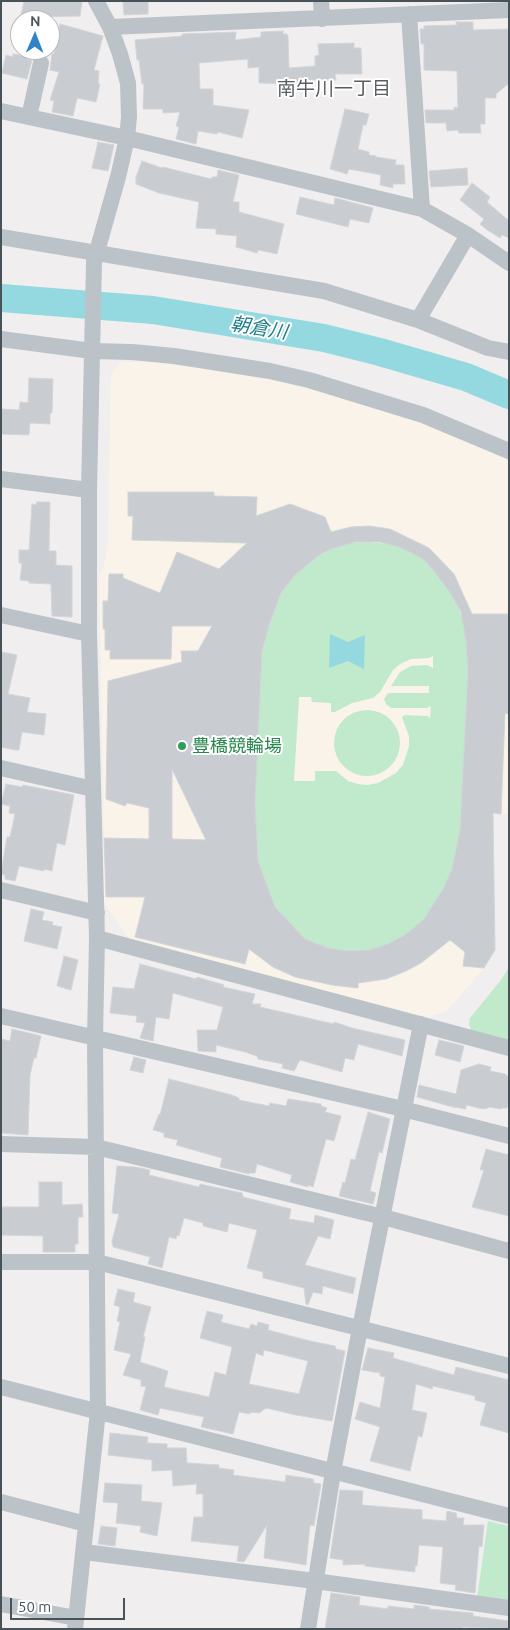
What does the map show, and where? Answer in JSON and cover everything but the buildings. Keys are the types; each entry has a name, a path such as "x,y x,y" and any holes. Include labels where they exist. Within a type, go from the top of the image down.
{"street":[{"path":"1,1604 76,1623 98,1411 95,1038 97,913 89,634 92,346 95,258 127,138 128,83 110,27 96,1"},
{"path":"320,1 322,18"},
{"path":"110,27 509,10"},
{"path":"409,14 422,209"},
{"path":"29,117 41,63"},
{"path":"1,111 127,138 422,209 468,235 509,263"},
{"path":"418,320 468,235"},
{"path":"1,237 95,258"},
{"path":"1,246 324,291 418,320 488,348 509,352"},
{"path":"1,338 174,356 270,371 308,380 423,415 509,451"},
{"path":"1,479 89,490"},
{"path":"1,615 89,634"},
{"path":"1,768 93,790"},
{"path":"1,890 97,913"},
{"path":"97,938 509,1048"},
{"path":"1,1016 403,1109 509,1136"},
{"path":"308,1629 333,1472 421,1024"},
{"path":"1,1144 96,1147 382,1217 509,1251"},
{"path":"1,1262 97,1262 509,1366"},
{"path":"1,1387 509,1516"},
{"path":"1,1502 86,1524"},
{"path":"84,1552 509,1608"}],"shaded area":[{"path":"121,362 158,362 210,369 323,392 404,416 468,441 509,461 509,814 493,814 495,950 484,968 447,1011 428,1017 132,942 102,901 104,838 99,576 103,569 108,543 111,374"}],"green space":[{"path":"348,543 390,544 424,560 449,591 458,607 463,620 468,671 460,830 452,869 443,889 424,919 405,935 370,950 349,951 328,948 305,939 275,907 258,861 255,802 262,651 270,622 281,593 295,575 319,555","holes":["433,656 433,668 427,665 411,666 400,672 391,686 429,686 429,693 388,693 384,699 391,708 427,708 431,706 430,718 427,716 405,715 402,717 409,736 409,746 403,765 396,773 378,783 368,785 348,781 336,771 315,771 315,781 294,781 299,697 311,697 312,702 331,703 331,712 335,712 352,703 373,698 380,692 393,670 411,659"]},
{"path":"360,710 374,710 386,715 395,724 400,736 398,756 391,767 374,776 360,776 348,771 339,762 334,750 334,736 339,724 348,715"},
{"path":"509,967 509,1040 472,1031 469,1025 470,1018 501,980"},
{"path":"488,1521 509,1526 509,1602 477,1598"}],"water":[{"path":"330,634 348,642 365,635 364,669 348,661 329,668"}],"waterway":[{"name":"朝倉川","path":"1,298 153,310 324,338 466,377 509,395"}],"place":[{"name":"豊橋競輪場","path":"182,746"}],"district":[{"name":"南牛川一丁目","path":"334,89"}]}
